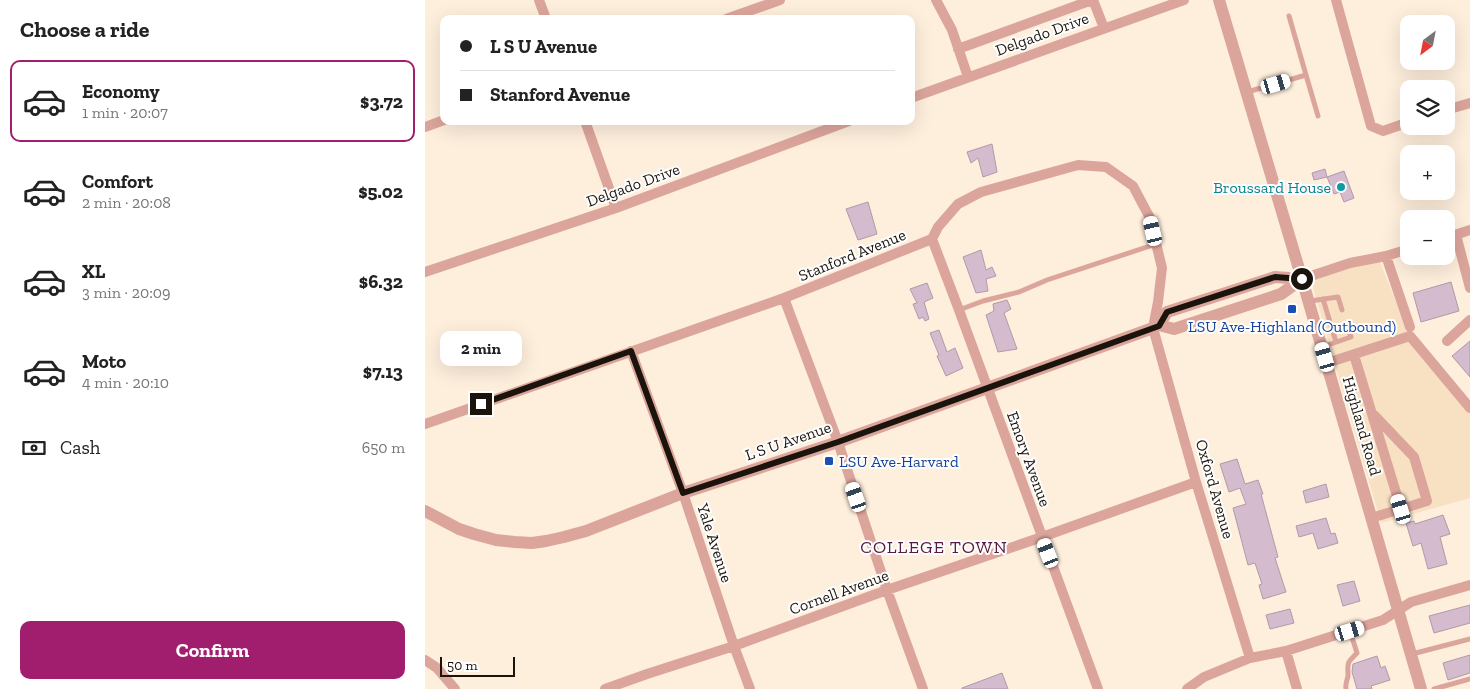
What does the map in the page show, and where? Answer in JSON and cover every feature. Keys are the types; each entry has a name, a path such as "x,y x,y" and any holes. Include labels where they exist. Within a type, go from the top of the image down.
{"street":[{"path":"539,0 545,15"},
{"path":"737,15 780,0"},
{"path":"936,0 952,30 968,77"},
{"path":"1092,0 1104,28"},
{"name":"Delgado Drive","path":"958,49 1092,0"},
{"name":"Delgado Drive","path":"915,97 1184,0"},
{"name":"Highland Road","path":"1219,0 1309,301 1421,689"},
{"path":"1336,0 1371,126 1383,131 1400,125"},
{"path":"1455,107 1470,103"},
{"path":"425,127 440,121"},
{"path":"586,125 616,208"},
{"name":"Delgado Drive","path":"425,272 616,208 838,125"},
{"name":"Stanford Avenue","path":"425,424 784,298 932,239 938,227 958,204 981,192 1078,165 1106,167 1133,186 1150,218 1162,268 1156,326"},
{"path":"1455,236 1470,230"},
{"name":"Emory Avenue","path":"932,239 1097,689"},
{"path":"1455,248 1470,288"},
{"path":"1302,279 1350,263 1400,252"},
{"path":"1386,256 1411,328"},
{"name":"L S U Avenue","path":"1156,326 1167,312 1275,277 1302,279"},
{"name":"L S U Avenue","path":"425,511 459,529 496,540 532,543 546,542 586,531 683,493 838,442 1156,326 1173,329 1281,294 1302,279"},
{"path":"784,298 838,442 887,590 923,689"},
{"path":"1447,341 1470,320"},
{"name":"Oxford Avenue","path":"1156,326 1196,482 1250,658"},
{"path":"1327,363 1410,336 1470,408"},
{"name":"Yale Avenue","path":"631,351 683,493 750,689"},
{"path":"1354,355 1401,509"},
{"path":"1371,412 1414,457 1427,501 1371,518"},
{"name":"Cornell Avenue","path":"605,689 734,646 887,590 1196,482"},
{"path":"1187,689 1204,677 1250,658 1287,651 1350,631 1383,620 1411,602 1470,585"},
{"path":"1287,651 1297,689"},
{"path":"425,660 437,668 455,689"}],"lane":[{"path":"1289,16 1318,116"},
{"path":"1246,92 1306,75"},
{"path":"959,310 1019,292 1047,280 1156,244"},
{"path":"1309,301 1338,297 1342,310"},
{"path":"1323,299 1336,342"},
{"path":"1322,347 1351,337 1348,329"},
{"path":"1346,689 1347,667 1349,661 1357,653 1350,631"},
{"path":"1411,655 1470,639"},
{"path":"1434,689 1470,679"}],"shaded area":[{"path":"1379,260 1410,336 1470,408 1470,498 1381,523 1310,277"}],"building":[{"path":"992,144 997,172 983,177 978,158 971,163 967,152"},
{"path":"1325,169 1327,177 1314,180 1312,173"},
{"name":"Broussard House","path":"1344,171 1354,198 1344,202 1340,192 1334,194 1327,177"},
{"path":"868,202 877,234 858,240 846,209"},
{"path":"981,250 986,270 992,267 996,276 986,279 988,291 976,293 963,257"},
{"path":"1451,282 1459,311 1421,322 1413,293"},
{"path":"927,283 933,298 924,302 929,319 925,321 923,317 919,319 913,304 917,303 910,289"},
{"path":"1007,300 1011,309 1004,313 1017,349 998,352 986,315 994,311 993,304"},
{"path":"939,330 947,352 955,348 963,368 946,376 930,333"},
{"path":"1470,341 1470,377 1452,356"},
{"path":"1237,459 1245,484 1258,480 1278,557 1275,558 1286,592 1263,599 1259,585 1262,584 1255,563 1248,565 1233,508 1246,504 1240,488 1229,492 1220,464"},
{"path":"1326,484 1329,497 1306,503 1303,491"},
{"path":"1443,515 1450,534 1440,537 1447,564 1428,569 1421,543 1413,546 1406,523 1414,521 1415,524"},
{"path":"1326,518 1331,534 1335,533 1338,543 1318,549 1313,533 1299,537 1296,526"},
{"path":"1354,581 1360,601 1343,606 1337,585"},
{"path":"1470,605 1470,623 1434,633 1429,616"},
{"path":"1290,609 1294,623 1270,629 1266,615"},
{"path":"1470,655 1470,673 1448,680 1443,663"},
{"path":"1377,656 1381,668 1385,666 1390,680 1371,686 1372,689 1357,689 1352,672 1353,664"},
{"path":"1002,673 1008,689 962,689 962,688"}],"place":[{"name":"Broussard House","path":"1341,187"},
{"name":"LSU Ave-Highland (Outbound)","path":"1292,309"},
{"name":"LSU Ave-Harvard","path":"829,461"}],"district":[{"name":"COLLEGE TOWN","path":"934,547"}],"route":[{"path":"481,404 631,351 683,493 838,442 1159,326 1167,312 1275,277 1302,279"}]}
